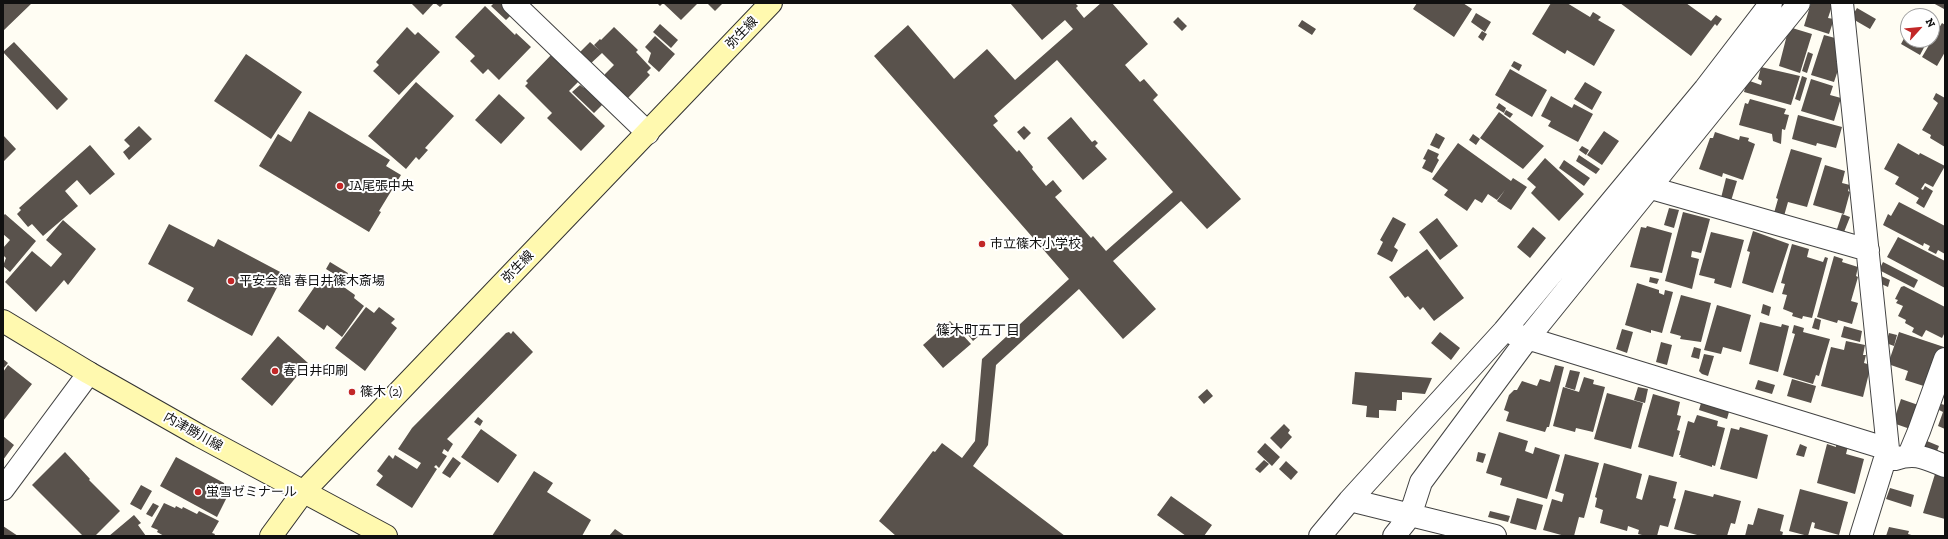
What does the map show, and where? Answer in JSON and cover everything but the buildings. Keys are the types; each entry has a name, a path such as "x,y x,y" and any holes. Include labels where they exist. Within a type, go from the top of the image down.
{"street":[{"path":"513,3 648,132"},
{"name":"弥生線","path":"271,536 304,491 771,3"},
{"path":"1320,536 1350,500 1504,331 1705,89 1771,3"},
{"path":"1394,536 1410,516 1421,482 1528,338 1799,3"},
{"path":"1842,3 1868,250 1894,454"},
{"path":"1628,181 1868,250"},
{"name":"内津勝川線","path":"3,321 89,373 200,436 386,536"},
{"path":"1504,331 1894,454 1918,455 1945,466"},
{"path":"1861,536 1894,454 1919,431 1945,359"},
{"path":"3,489 89,373"},
{"path":"1350,500 1495,536"}],"place":[{"name":"JA尾張中央","path":"340,186"},
{"name":"市立篠木小学校","path":"982,244"},
{"name":"平安会館 春日井篠木斎場","path":"231,281"},
{"name":"春日井印刷","path":"275,371"},
{"name":"篠木 (2)","path":"352,392"},
{"name":"蛍雪ゼミナール","path":"198,492"}],"district":[{"name":"篠木町五丁目","path":"978,331"}]}
